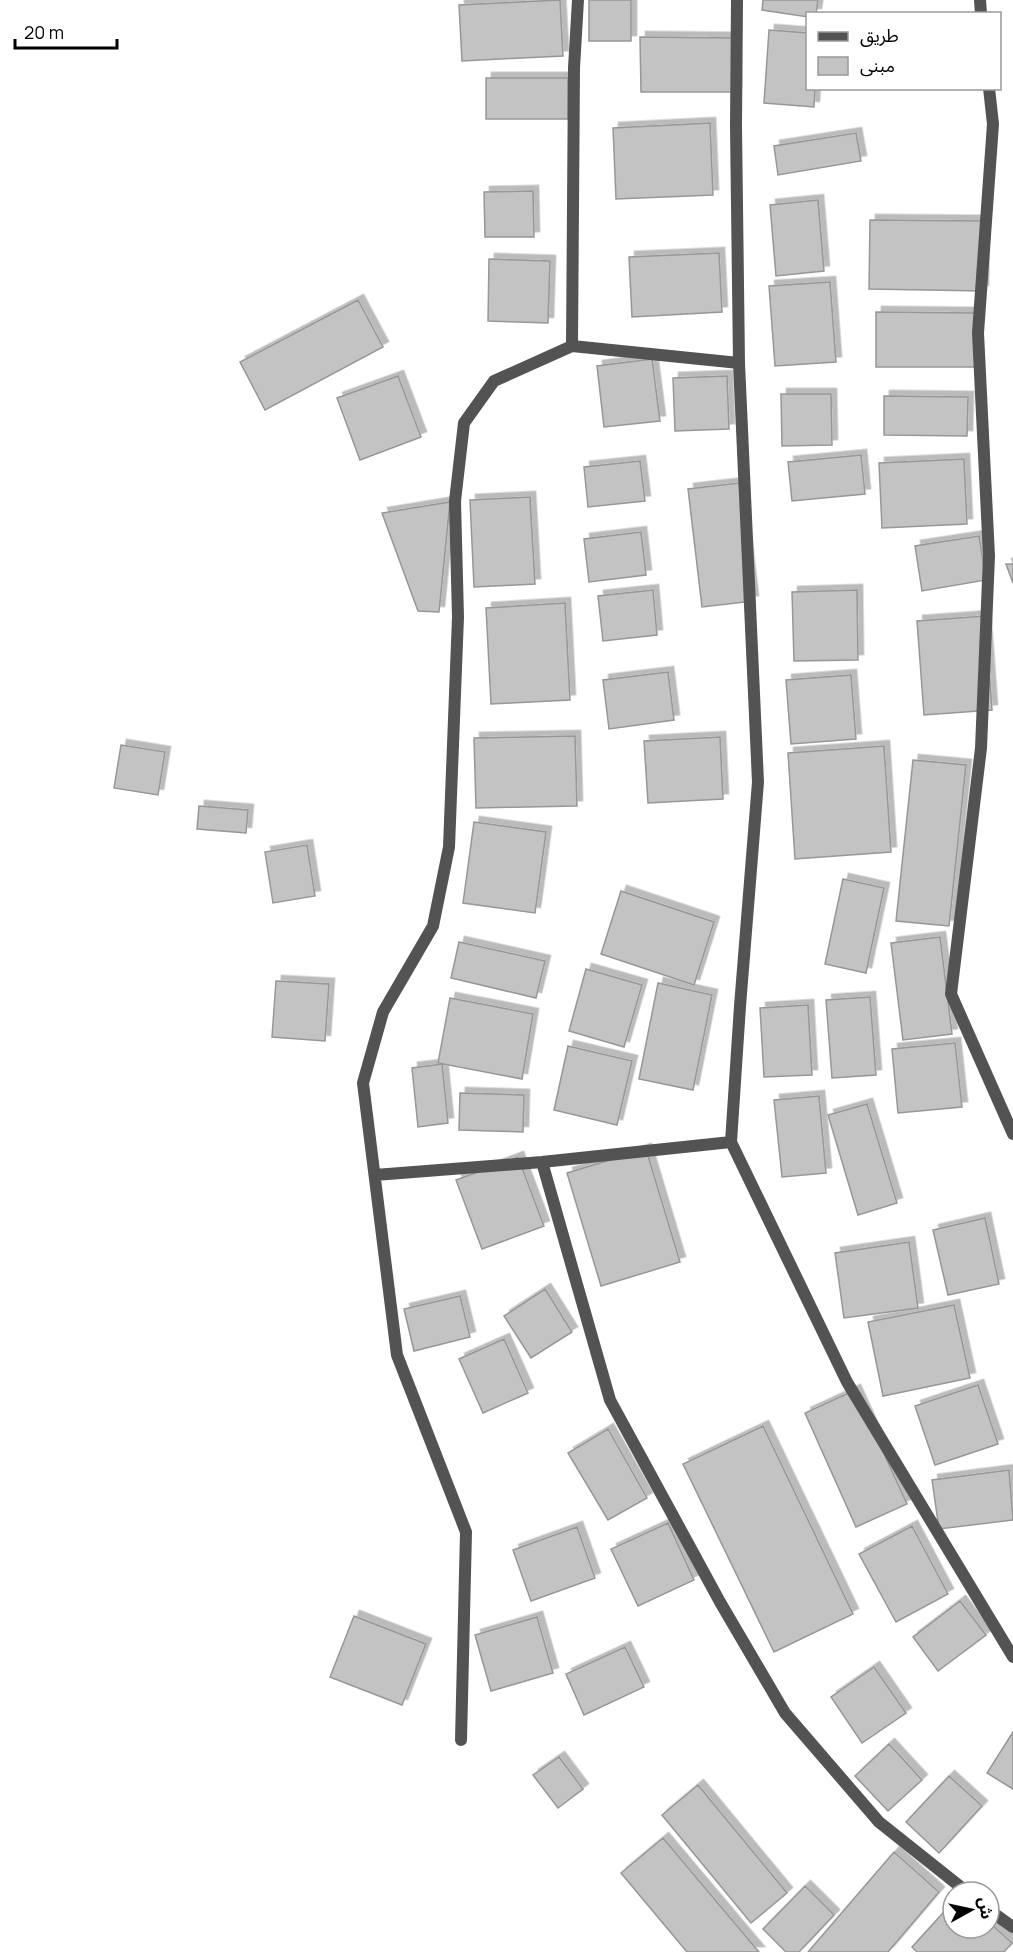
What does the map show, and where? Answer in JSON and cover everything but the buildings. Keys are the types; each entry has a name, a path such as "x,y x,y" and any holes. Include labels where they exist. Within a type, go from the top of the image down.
{"street":[{"path":"572,346 574,68 578,0"},
{"path":"737,0 739,363 758,782 731,1142 847,1382 1013,1657"},
{"path":"989,90 993,124 978,333 989,556 982,736 951,994 1013,1134"},
{"path":"461,1740 466,1532 397,1355 363,1083 383,1012 433,926 449,847 458,617 455,501 464,423 494,381 572,346 739,363"},
{"path":"375,1175 542,1162 731,1142"},
{"path":"542,1162 610,1400 720,1602 784,1713 879,1822 952,1880"}]}
